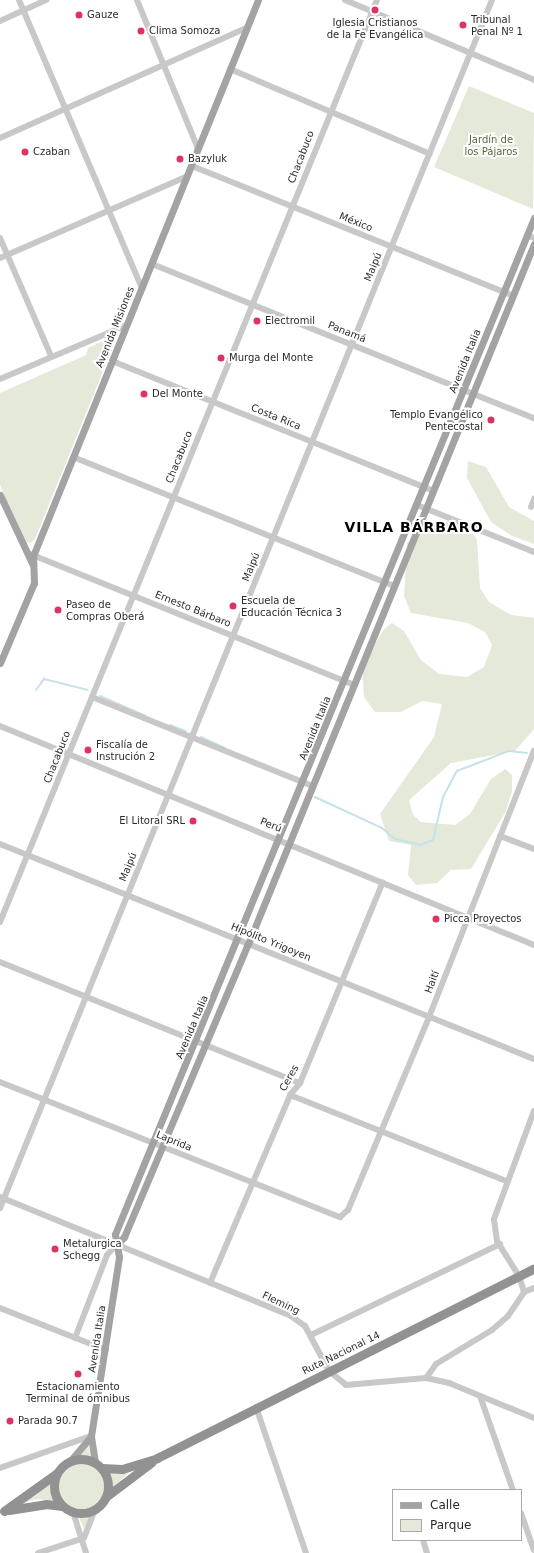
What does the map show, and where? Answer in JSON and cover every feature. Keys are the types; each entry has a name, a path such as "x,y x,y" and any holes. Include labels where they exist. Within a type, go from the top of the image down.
{"highway":[{"name":"Ruta Nacional 14","path":"102,1468 122,1469 157,1458 534,1268"},
{"name":"Ruta Nacional 14","path":"95,1510 107,1496 157,1458"},
{"path":"2,1512 57,1473 71,1460 95,1462 102,1468 108,1482 107,1496"},
{"path":"57,1473 54,1490 62,1506"},
{"path":"2,1512 40,1504 62,1506 73,1512 95,1510"}],"main road":[{"name":"Avenida Misiones","path":"0,663 34,583 33,556 258,0"},
{"name":"Avenida Italia","path":"95,1462 91,1436 106,1350 119,1257 115,1234 239,940 504,292 531,236 534,218"},
{"name":"Avenida Italia","path":"117,1244 124,1237 163,1148 534,244"},
{"path":"0,496 25,552 33,566"},
{"name":"Avenida Italia","path":"71,1460 91,1436"}],"street":[{"path":"19,0 63,110 142,289"},
{"path":"0,21 46,0"},
{"path":"137,0 166,66 198,149"},
{"path":"345,0 534,80"},
{"name":"Chacabuco","path":"0,922 377,0"},
{"name":"Maipú","path":"0,1208 2,1198 44,1100 492,0"},
{"path":"0,138 166,66 246,28"},
{"path":"230,70 430,154"},
{"name":"México","path":"192,166 513,296"},
{"path":"0,258 188,176"},
{"path":"0,238 51,356"},
{"name":"Panamá","path":"152,264 534,418"},
{"path":"0,378 127,325"},
{"name":"Costa Rica","path":"112,361 433,491"},
{"path":"73,457 394,586"},
{"path":"531,507 534,500"},
{"path":"417,505 534,552"},
{"name":"Ernesto Bárbaro","path":"25,552 354,685"},
{"path":"92,697 312,786"},
{"name":"Perú","path":"0,726 468,916 534,945"},
{"name":"Haití","path":"340,1217 348,1210 429,1017 534,751"},
{"path":"500,836 534,849"},
{"name":"Hipólito Yrigoyen","path":"0,844 534,1059"},
{"name":"Ceres","path":"210,1283 290,1095 300,1083 383,882"},
{"path":"0,962 300,1083"},
{"name":"Laprida","path":"0,1082 252,1184 340,1217"},
{"path":"290,1095 506,1181"},
{"path":"524,1292 519,1276 500,1244 494,1219 506,1181 534,1111"},
{"name":"Fleming","path":"2,1198 291,1316 312,1335 329,1371 346,1385 426,1378 480,1396 534,1418"},
{"name":"Avenida Italia","path":"75,1338 107,1255 117,1244"},
{"path":"312,1335 500,1244"},
{"path":"426,1378 436,1364 508,1316 524,1292 534,1288"},
{"path":"0,1308 106,1350"},
{"path":"480,1396 513,1489"},
{"path":"256,1407 306,1553"},
{"path":"0,1468 91,1436"},
{"path":"84,1538 95,1510"},
{"path":"73,1512 84,1538 86,1553"},
{"path":"522,1516 534,1550"},
{"path":"38,1553 84,1538"},
{"path":"423,1541 427,1553"}],"green space":[{"name":"Jardín de los Pájaros","path":"469,86 534,113 533,209 434,167"},
{"path":"107,339 114,344 35,539 30,543 23,541 0,485 0,393 86,355 88,348"},
{"path":"468,461 486,467 509,507 534,521 534,544 512,536 491,522 467,478"},
{"path":"452,520 468,526 477,540 480,588 489,602 511,615 534,618 534,729 515,751 451,763 409,800 413,815 421,822 455,825 470,814 491,779 505,769 512,775 512,791 506,811 471,869 451,870 437,883 416,885 408,875 411,845 389,841 380,814 434,737 442,704 422,701 401,712 375,712 364,697 362,667 384,629 392,623 404,631 421,660 439,674 467,677 484,667 492,645 485,632 468,623 411,613 404,596 407,543 421,530"},
{"path":"88,1445 91,1457 79,1456"},
{"path":"81,1463 94,1467 100,1473 104,1486 100,1499 94,1505 81,1509 68,1505 62,1499 58,1486 62,1473 68,1467"},
{"path":"133,1469 111,1489 108,1471"},
{"path":"50,1481 54,1501 36,1499 16,1505"},
{"path":"78,1515 90,1515 84,1529"}],"waterway":[{"path":"36,690 44,679 88,690"},
{"path":"100,696 146,716"},
{"path":"170,725 186,731"},
{"path":"201,737 225,748"},
{"path":"315,797 382,828 395,839 420,845 433,840 443,797 457,771 509,751 527,753"}],"place":[{"name":"Iglesia Cristianos de la Fe Evangélica","path":"375,10"},
{"name":"Gauze","path":"79,15"},
{"name":"Tribunal Penal Nº 1","path":"463,25"},
{"name":"Clima Somoza","path":"141,31"},
{"name":"Czaban","path":"25,152"},
{"name":"Bazyluk","path":"180,159"},
{"name":"Electromil","path":"257,321"},
{"name":"Murga del Monte","path":"221,358"},
{"name":"Del Monte","path":"144,394"},
{"name":"Templo Evangélico Pentecostal","path":"491,420"},
{"name":"Escuela de Educación Técnica 3","path":"233,606"},
{"name":"Paseo de Compras Oberá","path":"58,610"},
{"name":"Fiscalía de Instrución 2","path":"88,750"},
{"name":"El Litoral SRL","path":"193,821"},
{"name":"Picca Proyectos","path":"436,919"},
{"name":"Metalurgica Schegg","path":"55,1249"},
{"name":"Estacionamiento Terminal de ómnibus","path":"78,1374"},
{"name":"Parada 90.7","path":"10,1421"}],"district":[{"name":"VILLA BÁRBARO","path":"414,527"}]}
